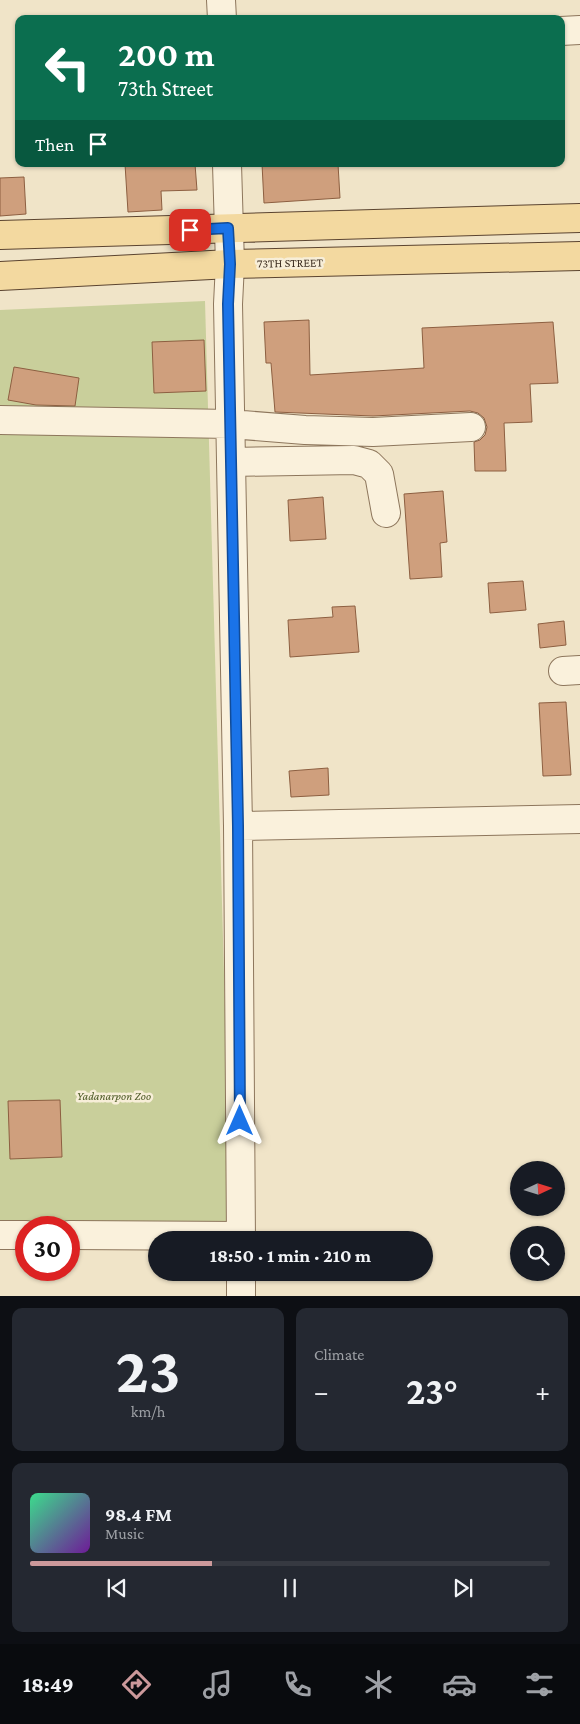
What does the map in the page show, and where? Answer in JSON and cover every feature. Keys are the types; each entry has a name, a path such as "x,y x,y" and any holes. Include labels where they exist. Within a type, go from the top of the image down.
{"main road":[{"path":"0,236 580,218"},
{"name":"73TH STREET","path":"0,276 230,264 580,256"}],"street":[{"path":"221,0 222,15"},
{"path":"565,30 580,30"},
{"path":"226,167 230,264 228,304 238,826 241,1231"},
{"path":"0,420 230,424 306,430 372,432 471,427"},
{"path":"231,462 354,460 369,464 379,474 386,513"},
{"path":"238,826 580,819"},
{"path":"0,1235 15,1235"},
{"path":"80,1235 148,1236"},
{"path":"240,1281 241,1296"}],"green space":[{"name":"Yadanarpon Zoo","path":"205,301 231,1222 80,1223 80,1216 15,1216 15,1224 0,1224 0,310"}],"building":[{"path":"125,167 195,167 197,190 161,191 162,210 128,212"},
{"path":"262,167 338,167 340,198 264,203"},
{"path":"24,177 26,214 0,216 0,178"},
{"path":"309,320 310,375 424,368 422,328 553,322 558,383 530,384 532,422 504,423 506,471 475,471 474,442 480,440 485,435 487,427 484,418 478,413 470,411 373,416 275,412 271,363 266,363 264,322"},
{"path":"204,340 206,391 154,393 152,342"},
{"path":"14,367 79,378 75,406 36,405 8,400"},
{"path":"443,491 447,542 440,543 442,577 410,579 404,494"},
{"path":"323,497 326,539 290,541 288,500"},
{"path":"523,581 526,610 490,613 488,583"},
{"path":"355,606 359,652 290,657 288,620 333,617 332,607"},
{"path":"564,621 566,645 540,648 538,624"},
{"path":"566,702 571,775 543,776 539,703"},
{"path":"328,768 329,795 291,797 289,771"},
{"path":"60,1100 62,1157 10,1159 8,1101"}],"route":[{"path":"190,230 228,228 238,826 240,1121"}]}
